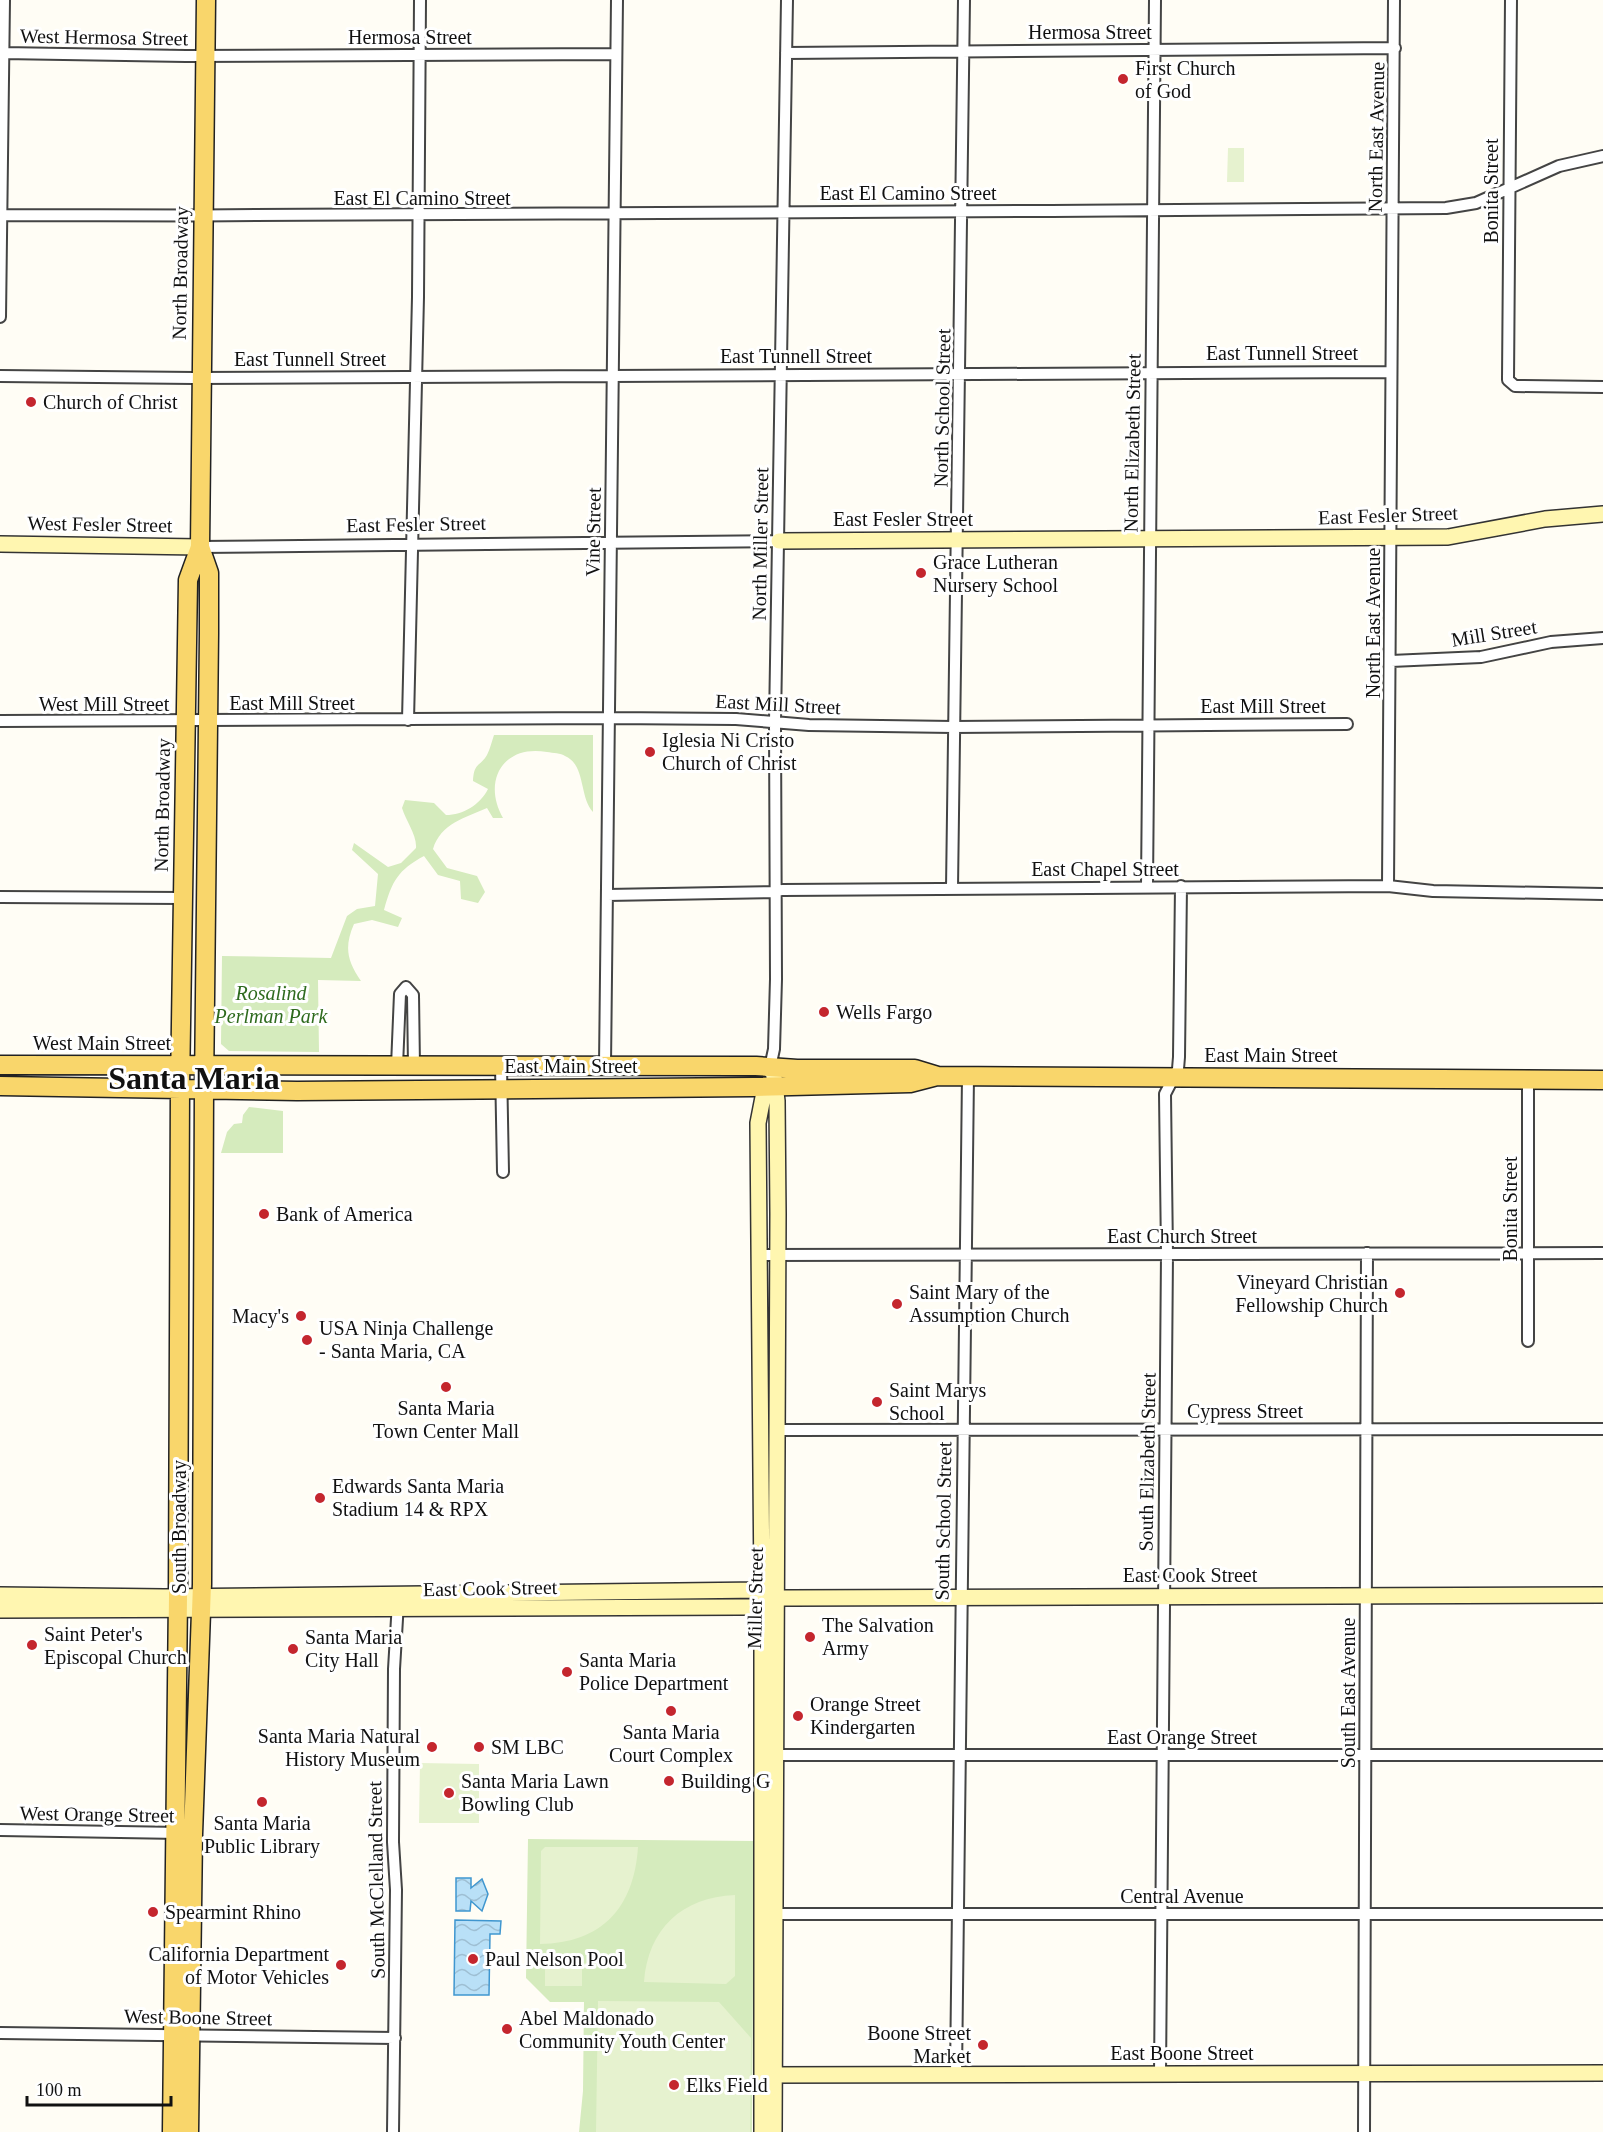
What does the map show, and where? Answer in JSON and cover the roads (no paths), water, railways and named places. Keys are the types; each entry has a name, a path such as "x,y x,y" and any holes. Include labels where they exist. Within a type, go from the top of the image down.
{"main road":[{"name":"North Broadway","path":"181,1066 188,580 200,547 206,0"},
{"name":"North Broadway","path":"200,547 209,573 204,1066"},
{"name":"West Main Street","path":"0,1065 204,1066"},
{"path":"0,1076 65,1072 94,1065"},
{"name":"South Broadway","path":"181,1066 178,1603 184,1834 182,2035 189,2132"},
{"name":"East Main Street","path":"204,1066 771,1066 797,1070 915,1070 938,1076"},
{"name":"South Broadway","path":"184,1834 201,1604 204,1066"},
{"name":"East Main Street","path":"204,1089 297,1091 770,1086 910,1083 938,1076 1175,1073 1603,1080"},
{"path":"0,1086 204,1089"},
{"name":"South Broadway","path":"172,2132 182,2035"}],"street":[{"path":"0,317 4,0"},
{"path":"408,720 416,377 420,0"},
{"name":"Vine Street","path":"605,1065 617,0"},
{"name":"North Miller Street","path":"771,1066 776,990 775,722 779,541 779,373 787,0"},
{"name":"North School Street","path":"952,888 953,727 961,374 964,0"},
{"name":"North Elizabeth Street","path":"1147,886 1155,0"},
{"name":"North East Avenue","path":"1388,886 1394,0"},
{"name":"Bonita Street","path":"1511,0 1509,382 1526,387 1603,387"},
{"name":"Hermosa Street","path":"786,53 1395,48"},
{"name":"West Hermosa Street","path":"3,53 204,56"},
{"name":"Hermosa Street","path":"204,56 616,54"},
{"name":"East El Camino Street","path":"1,215 418,217 615,212 1153,211 1460,207 1476,203 1559,166 1603,156"},
{"name":"East Tunnell Street","path":"0,376 202,378 1151,371 1390,372"},
{"name":"East Fesler Street","path":"200,547 1448,537 1545,519 1603,514"},
{"name":"West Fesler Street","path":"0,544 200,547"},
{"name":"Mill Street","path":"1391,661 1481,657 1551,642 1603,638"},
{"name":"East Mill Street","path":"208,722 609,718 736,719 953,727 1347,724"},
{"name":"West Mill Street","path":"0,722 208,722"},
{"name":"East Chapel Street","path":"607,895 782,890 1147,886 1388,886 1433,891 1603,894"},
{"path":"1175,1073 1181,886"},
{"path":"0,897 183,898"},
{"path":"406,987 413,995 406,1066 400,994 406,987"},
{"path":"501,1066 503,1172"},
{"name":"Miller Street","path":"762,2132 767,2075 768,1755 776,1598 778,1430 778,1255 771,1066"},
{"name":"South Elizabeth Street","path":"1160,2074 1167,1254 1165,1094 1175,1073"},
{"name":"South School Street","path":"956,2074 964,1254 968,1076"},
{"name":"Bonita Street","path":"1528,1078 1528,1341"},
{"name":"Miller Street","path":"768,1755 762,1606 759,1416 761,1255 758,1123 770,1086"},
{"name":"South East Avenue","path":"1364,2132 1367,1253"},
{"name":"East Church Street","path":"761,1255 1603,1253"},
{"name":"Cypress Street","path":"778,1430 1603,1429"},
{"path":"762,1590 776,1598"},
{"name":"East Cook Street","path":"201,1604 400,1593 762,1590"},
{"path":"585,1591 585,1607"},
{"name":"South McClelland Street","path":"393,2132 396,1890 393,1842 397,1610 400,1593"},
{"path":"0,1595 201,1604"},
{"name":"East Cook Street","path":"201,1604 397,1610 762,1606 776,1598 1603,1595"},
{"path":"0,1610 178,1603"},
{"name":"East Orange Street","path":"768,1755 1603,1755"},
{"name":"West Orange Street","path":"0,1830 184,1834"},
{"name":"Central Avenue","path":"767,1914 1603,1914"},
{"name":"West Boone Street","path":"0,2033 395,2038"},
{"name":"East Boone Street","path":"767,2075 1603,2073"},
{"name":"Miller Street","path":"767,2075 774,2132"}],"water":[{"path":"456,1878 471,1878 471,1888 482,1879 488,1894 482,1911 471,1901 470,1911 456,1911"},
{"path":"455,1920 501,1921 500,1934 490,1934 489,1995 454,1995"}],"place":[{"name":"First Church of God","path":"1123,79"},
{"name":"Church of Christ","path":"31,402"},
{"name":"Grace Lutheran Nursery School","path":"921,573"},
{"name":"Iglesia Ni Cristo Church of Christ","path":"650,752"},
{"name":"Wells Fargo","path":"824,1012"},
{"name":"Bank of America","path":"264,1214"},
{"name":"Vineyard Christian Fellowship Church","path":"1400,1293"},
{"name":"Saint Mary of the Assumption Church","path":"897,1304"},
{"name":"Macy's","path":"301,1316"},
{"name":"USA Ninja Challenge - Santa Maria, CA","path":"307,1340"},
{"name":"Santa Maria Town Center Mall","path":"446,1387"},
{"name":"Saint Marys School","path":"877,1402"},
{"name":"Edwards Santa Maria Stadium 14 & RPX","path":"320,1498"},
{"name":"The Salvation Army","path":"810,1637"},
{"name":"Saint Peter's Episcopal Church","path":"32,1645"},
{"name":"Santa Maria City Hall","path":"293,1649"},
{"name":"Santa Maria Police Department","path":"567,1672"},
{"name":"Santa Maria Court Complex","path":"671,1711"},
{"name":"Orange Street Kindergarten","path":"798,1716"},
{"name":"Santa Maria Natural History Museum","path":"432,1747"},
{"name":"SM LBC","path":"479,1747"},
{"name":"Building G","path":"669,1781"},
{"name":"Santa Maria Lawn Bowling Club","path":"449,1793"},
{"name":"Santa Maria Public Library","path":"262,1802"},
{"name":"Spearmint Rhino","path":"153,1912"},
{"name":"Paul Nelson Pool","path":"473,1959"},
{"name":"California Department of Motor Vehicles","path":"341,1965"},
{"name":"Abel Maldonado Community Youth Center","path":"507,2029"},
{"name":"Boone Street Market","path":"983,2045"},
{"name":"Elks Field","path":"674,2085"}],"district":[{"name":"Santa Maria","path":"194,1078"}],"park label":[{"name":"Rosalind Perlman Park","path":"271,1004"}]}
